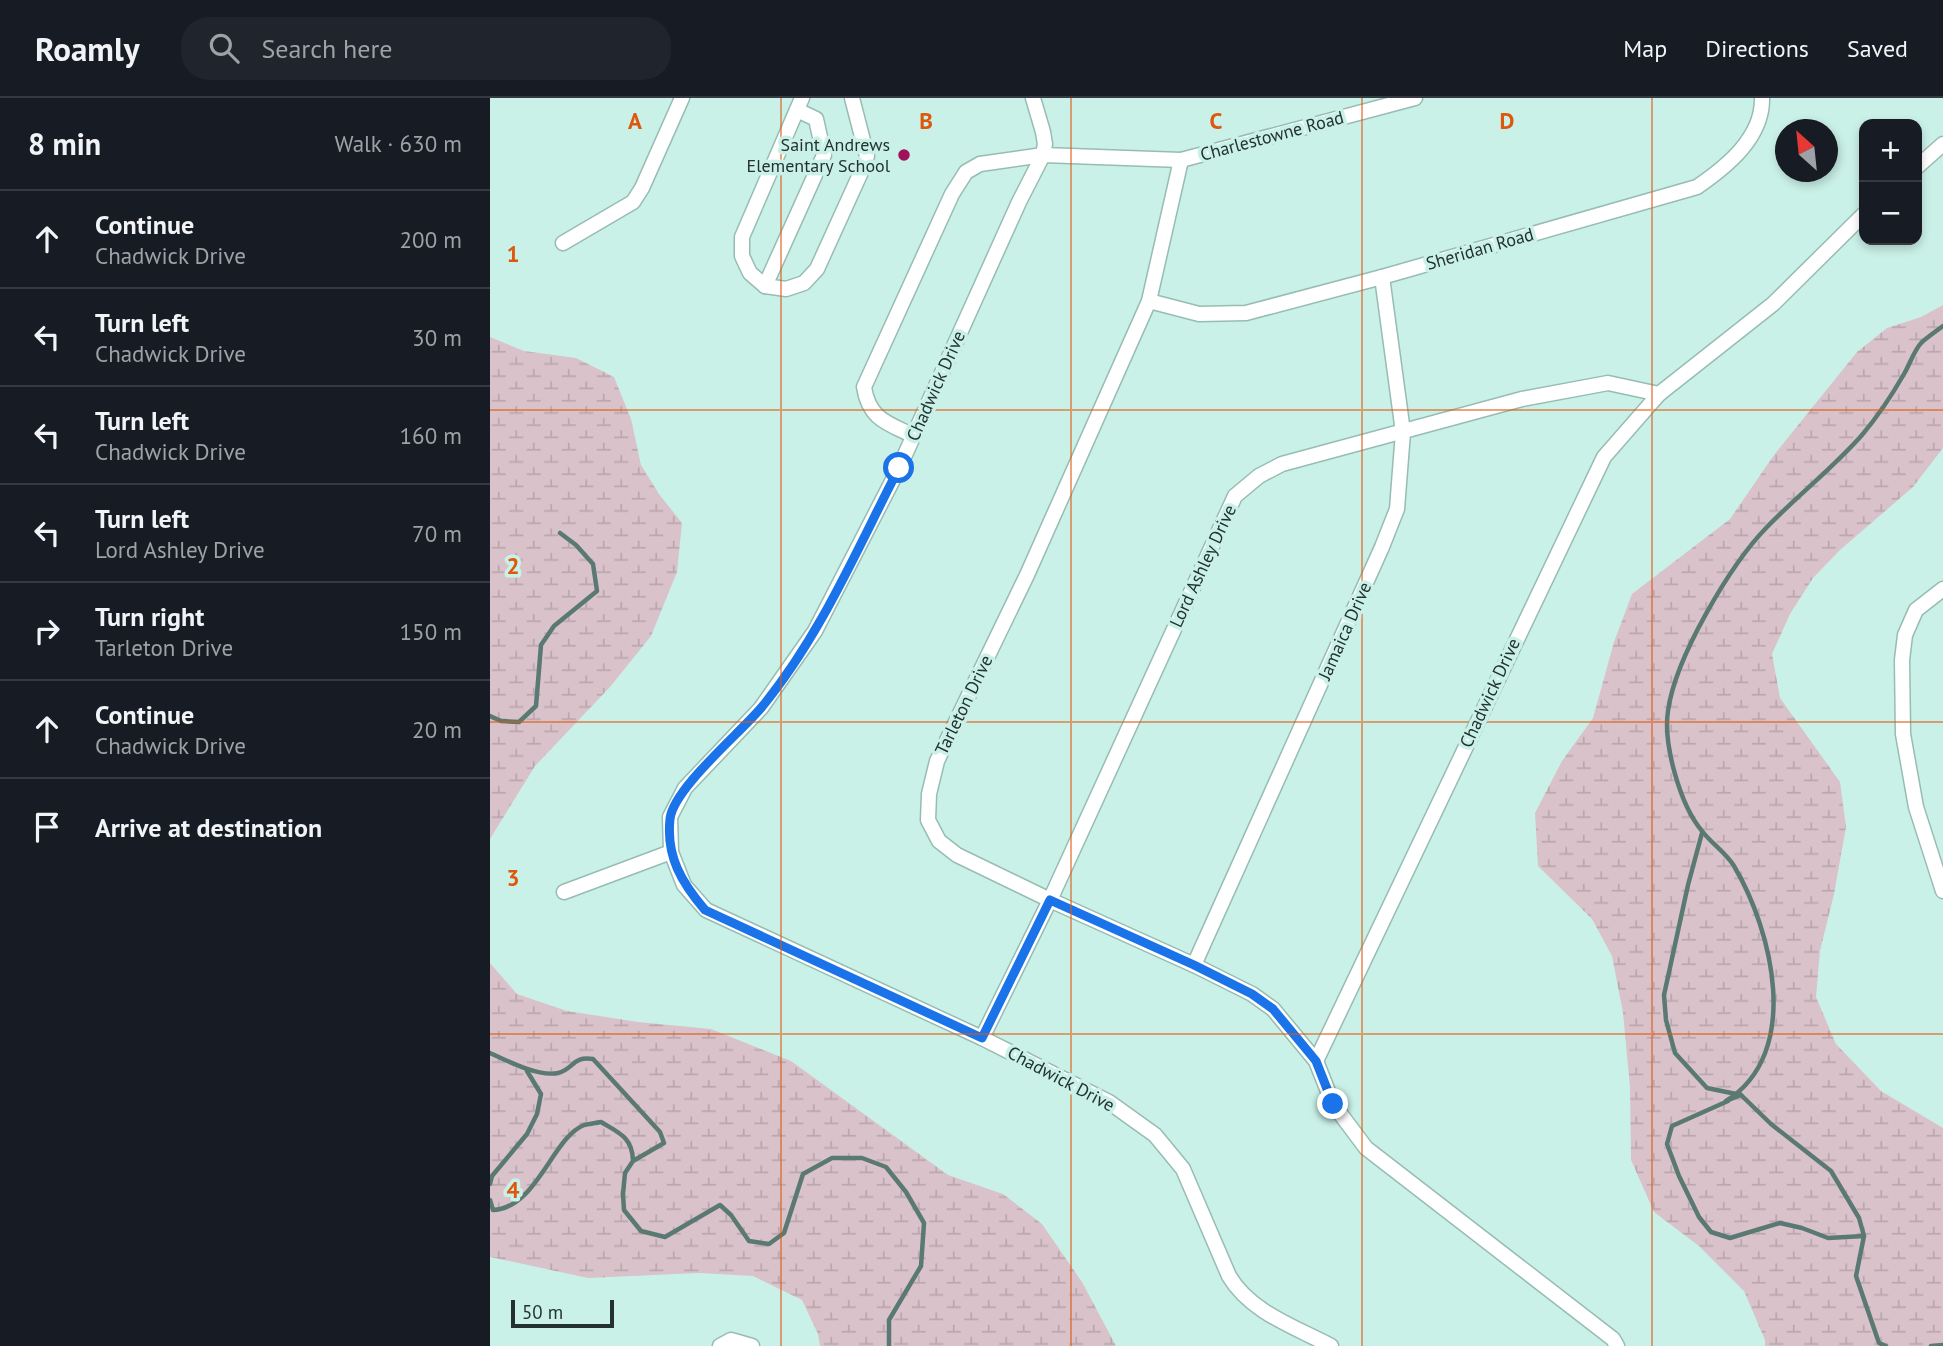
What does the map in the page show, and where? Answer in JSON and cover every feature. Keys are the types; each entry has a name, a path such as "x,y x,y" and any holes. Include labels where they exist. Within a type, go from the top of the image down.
{"street":[{"path":"562,243 633,202 642,188 682,98"},
{"path":"765,286 824,155 816,119 799,104 742,237 741,256 750,273 765,286 786,289 804,283 817,269 867,156 852,98"},
{"path":"1033,98 1043,132 1043,155"},
{"name":"Charlestowne Road","path":"914,436 875,415 867,403 864,387 952,194 966,172 980,164 1043,155 1181,160 1415,98"},
{"name":"Sheridan Road","path":"1149,301 1199,314 1246,313 1697,187 1720,171 1751,136 1762,107 1762,98"},
{"path":"1922,163 1943,144"},
{"name":"Chadwick Drive","path":"1043,155 1019,202 914,436 815,631 761,708 685,788 670,817 671,852 684,886 705,910 982,1038 1109,1102 1156,1135 1183,1169 1228,1276 1238,1292 1257,1307 1331,1346"},
{"name":"Tarleton Drive","path":"1181,160 1149,301 1027,575 937,761 929,794 928,820 939,841 957,855 1252,994 1273,1009 1316,1061"},
{"name":"Chadwick Drive","path":"1316,1061 1584,494 1604,457 1659,394 1773,304 1859,219"},
{"name":"Jamaica Drive","path":"1194,965 1382,548 1397,509 1403,432 1382,277"},
{"name":"Lord Ashley Drive","path":"982,1038 1050,900 1235,496 1259,477 1282,464 1522,399 1608,383 1659,394"},
{"path":"1943,589 1916,610 1905,635 1902,660 1903,734 1916,807 1943,891"},
{"path":"564,892 671,852"},
{"path":"1316,1061 1333,1104 1366,1149 1613,1339 1617,1346"},
{"path":"720,1346 731,1340 752,1346"}],"green space":[{"path":"1943,305 1943,448 1913,487 1840,550 1813,578 1790,614 1772,654 1780,698 1840,782 1846,827 1820,951 1816,997 1836,1044 1881,1091 1943,1128 1943,1346 1765,1346 1765,1340 1744,1291 1699,1246 1654,1212 1631,1160 1630,1087 1623,1013 1612,956 1592,919 1538,866 1535,813 1562,761 1593,718 1614,642 1632,594 1730,519 1774,455 1857,352 1887,328 1921,317"},
{"path":"490,337 524,351 576,358 614,377 631,419 641,465 682,523 677,572 651,636 610,687 535,766 490,839"},
{"path":"490,963 517,994 567,1011 638,1022 711,1029 791,1061 948,1175 1003,1194 1042,1224 1082,1282 1116,1346 820,1346 818,1334 802,1300 753,1276 699,1273 588,1278 490,1257"}],"waterway":[{"path":"1741,1095 1726,1101 1750,1080 1765,1053 1772,1022 1773,989 1768,956 1760,923 1734,866 1694,820 1680,790 1668,740 1668,711 1673,689 1681,665 1706,613 1737,564 1767,527 1862,435 1890,398 1919,345 1943,326"},
{"path":"490,716 501,721 519,722 536,706 541,645 554,626 597,591 593,564 576,545 560,533"},
{"path":"1702,833 1664,995 1666,1020 1675,1053 1707,1088 1741,1095 1771,1124 1831,1171 1859,1218 1864,1236 1856,1276 1879,1343 1886,1346"},
{"path":"490,1053 523,1068 550,1074 563,1071 581,1059 593,1059 660,1132 664,1143 633,1161 625,1173 624,1210 641,1231 665,1237 720,1205 731,1215 749,1241 769,1244 784,1233 803,1174 832,1158 862,1158 886,1167 906,1192 924,1223 921,1266 889,1320 889,1346"},
{"path":"490,1184 492,1176 527,1134 537,1114 541,1094 527,1071"},
{"path":"1728,1101 1672,1126 1667,1144 1699,1217 1711,1232 1730,1238 1780,1223 1828,1238 1864,1236"},
{"path":"490,1200 493,1210 508,1206 521,1198 533,1186 562,1143 584,1125 601,1122 619,1133 630,1146 633,1160"},
{"path":"1931,1346 1943,1345"}],"place":[{"name":"Saint Andrews Elementary School","path":"904,155"}],"route":[{"path":"899,468 815,631 761,708 685,788 670,817 671,852 684,886 705,910 982,1038 1050,900 1194,965 1252,994 1273,1009 1316,1061 1333,1104"}]}
